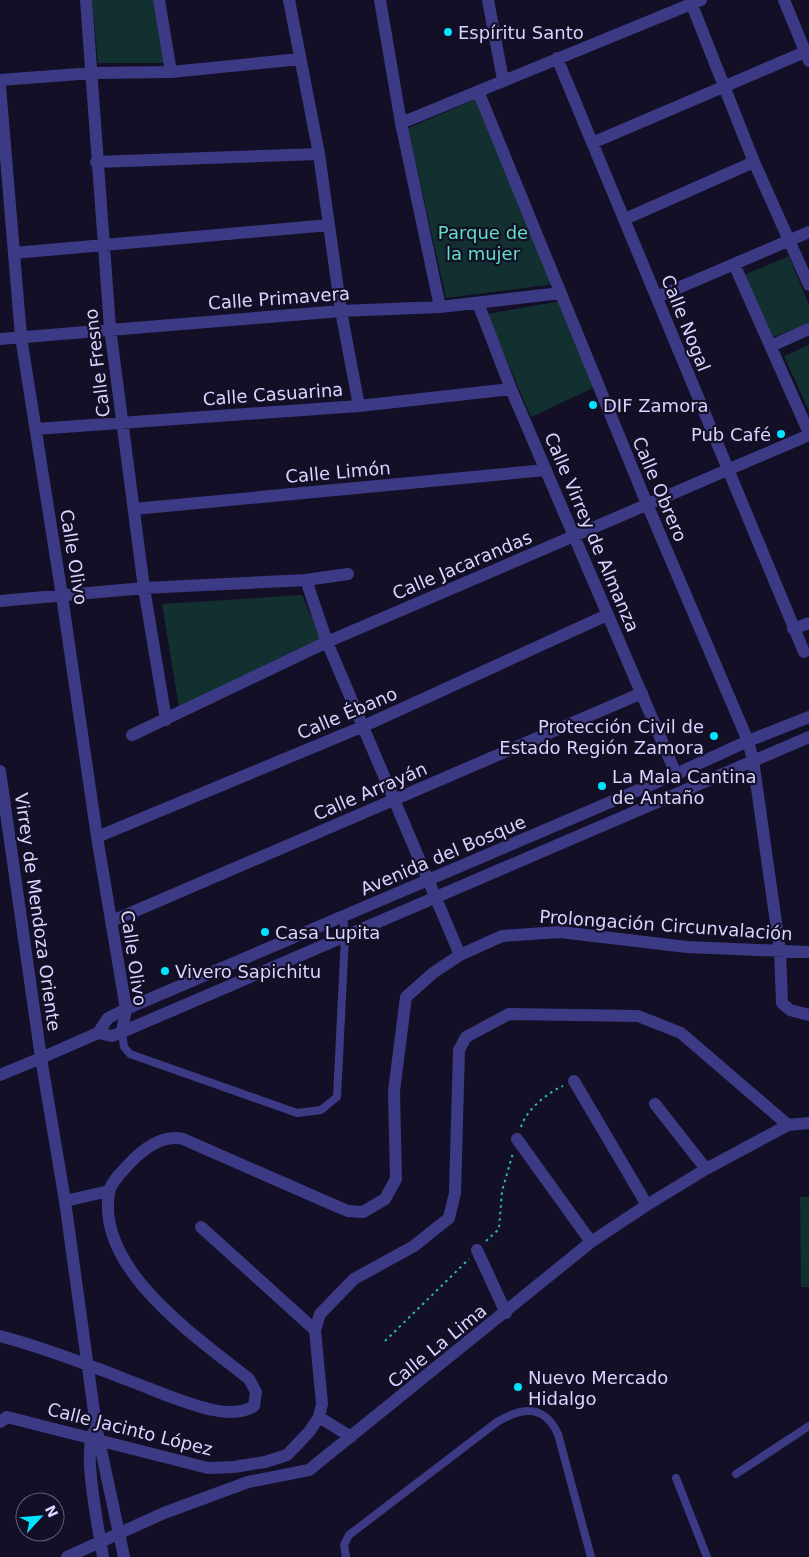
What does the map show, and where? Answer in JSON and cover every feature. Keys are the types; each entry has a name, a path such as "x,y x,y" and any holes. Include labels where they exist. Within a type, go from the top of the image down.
{"street":[{"name":"Calle Fresno","path":"86,0 96,162 110,328 144,588 166,720"},
{"path":"159,0 171,72"},
{"path":"289,0 319,154 341,311 358,406"},
{"path":"380,0 401,123 440,307"},
{"path":"488,0 503,80"},
{"path":"592,143 723,86 807,56 784,0"},
{"path":"401,123 694,1 723,86 754,162 809,285"},
{"name":"Calle Nogal","path":"557,58 804,652"},
{"path":"0,80 92,73 171,72 300,59"},
{"name":"Calle Olivo","path":"0,86 21,337 62,596 97,837 126,1009 122,1032"},
{"name":"Calle Obrero","path":"478,91 647,504 748,741 753,760 780,951 782,1003 790,1010 809,1015"},
{"path":"96,162 319,154"},
{"path":"625,218 754,162"},
{"path":"14,253 329,225"},
{"path":"657,297 809,232"},
{"path":"734,264 809,434"},
{"name":"Calle Primavera","path":"0,338 341,311 440,307 561,293"},
{"name":"Calle Virrey de Almanza","path":"478,303 511,388 676,774"},
{"path":"771,346 809,329"},
{"name":"Calle Casuarina","path":"36,429 358,406 511,388"},
{"name":"Calle Jacarandas","path":"132,735 327,642 809,434"},
{"name":"Calle Limón","path":"134,509 546,470"},
{"path":"0,601 144,588 306,580 348,574"},
{"path":"306,580 327,642 460,955"},
{"name":"Calle Ébano","path":"97,837 364,726 608,615"},
{"path":"794,629 809,623"},
{"name":"Calle Arrayán","path":"112,921 642,693"},
{"name":"Avenida del Bosque","path":"0,1074 98,1033 108,1018 126,1009 676,774 748,741 809,717"},
{"name":"Avenida del Bosque","path":"98,1033 112,1036 122,1032 809,737"},
{"name":"Virrey de Mendoza Oriente","path":"0,772 41,1058 65,1201 96,1426 95,1439"},
{"name":"Prolongación Circunvalación","path":"108,1191 139,1153 166,1138 174,1137 224,1155 348,1211 363,1212 386,1199 396,1179 394,1091 406,997 433,973 460,955 502,936 560,932 687,947 809,952"},
{"path":"351,1437 319,1417 322,1404 315,1330 320,1314 354,1279 414,1246 449,1218 455,1193 459,1050 466,1037 509,1014 638,1016 681,1033 788,1125"},
{"path":"574,1081 647,1204"},
{"path":"655,1104 706,1169"},
{"name":"Calle La Lima","path":"68,1557 164,1513 248,1482 309,1470 506,1313 591,1242 647,1204 706,1169 788,1125 809,1123"},
{"path":"517,1139 591,1242"},
{"path":"0,1336 88,1364 176,1399 212,1410 245,1411 254,1406 256,1392 249,1379 171,1316 145,1290 126,1265 111,1228 108,1191 65,1201"},
{"path":"201,1227 315,1330"},
{"path":"478,1250 506,1313"},
{"name":"Calle Jacinto López","path":"0,1422 8,1417 208,1468 234,1467 265,1462 287,1455 309,1432 319,1417"},
{"path":"95,1439 124,1557"},
{"path":"95,1439 92,1476 103,1557"}],"lane":[{"path":"122,1032 124,1047 130,1054 297,1113 321,1110 337,1097 345,936 343,916"},
{"path":"346,1557 344,1545 349,1535 497,1422 512,1414 524,1411 538,1412 547,1418 558,1434 591,1557"},
{"path":"736,1474 809,1426"},
{"path":"676,1478 707,1557"}],"path":[{"path":"385,1341 499,1228 502,1191 523,1118 552,1091 574,1081"}],"green space":[{"path":"92,0 153,0 165,63 98,63"},
{"name":"Parque de la mujer","path":"476,99 554,284 446,298 408,128"},
{"path":"789,256 809,305 809,323 771,338 744,275"},
{"path":"561,301 593,388 531,417 487,314"},
{"path":"809,345 809,411 784,356"},
{"path":"302,595 323,643 179,707 162,604"},
{"path":"800,1197 809,1197 809,1287 801,1287"}],"place":[{"name":"Espíritu Santo","path":"448,32"},
{"name":"DIF Zamora","path":"593,405"},
{"name":"Pub Café","path":"781,434"},
{"name":"Protección Civil de Estado Región Zamora","path":"714,736"},
{"name":"La Mala Cantina de Antaño","path":"602,786"},
{"name":"Casa Lupita","path":"265,932"},
{"name":"Vivero Sapichitu","path":"165,971"},
{"name":"Nuevo Mercado Hidalgo","path":"518,1387"}]}
